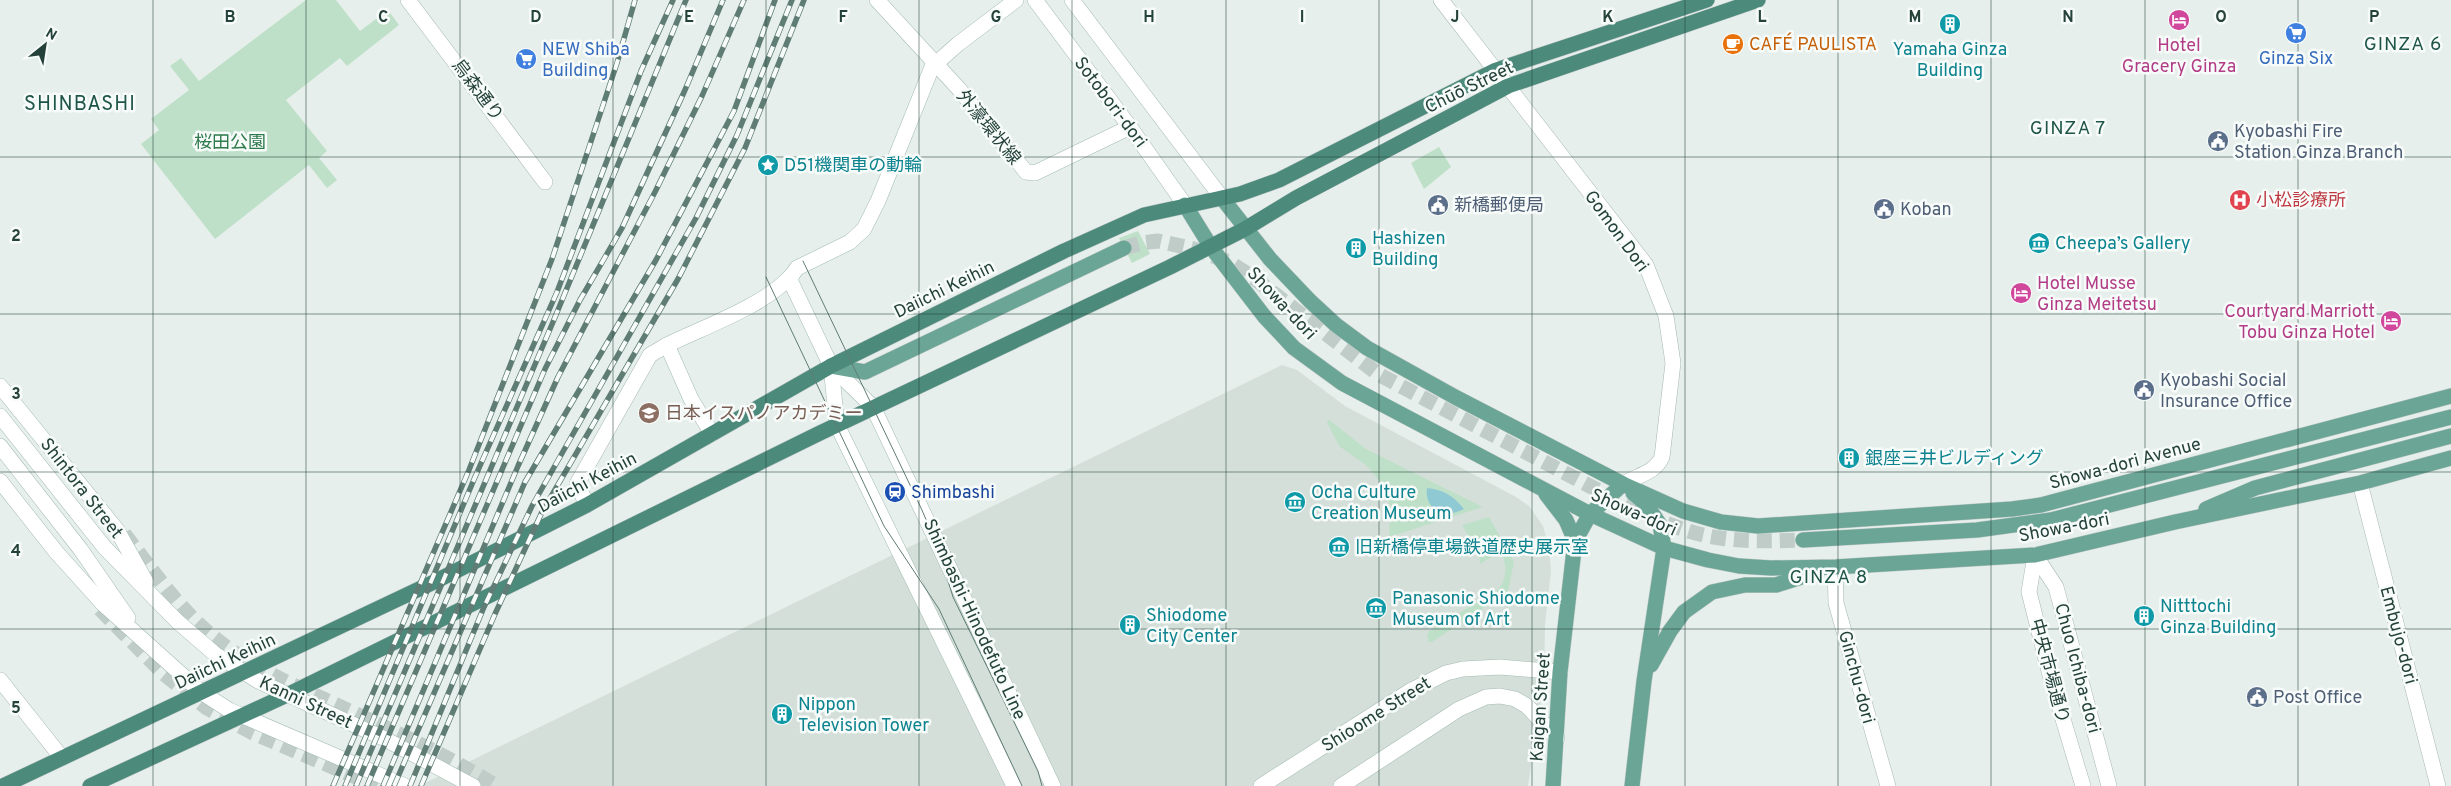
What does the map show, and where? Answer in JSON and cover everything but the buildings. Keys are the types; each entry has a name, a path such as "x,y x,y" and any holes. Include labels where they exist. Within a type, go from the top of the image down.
{"highway":[{"name":"Chūō Street","path":"1185,205 1222,198 1279,180 1496,70 1707,0"},
{"name":"Chūō Street","path":"1211,245 1244,230 1296,198 1508,86 1758,0"},
{"name":"Daiichi Keihin","path":"3,786 434,582 587,505 832,366 964,299 1144,215 1185,205"},
{"path":"90,786 287,695 837,424 1211,245"}],"main road":[{"name":"烏森通り","path":"408,0 473,83 545,182"},
{"name":"外濠環状線","path":"877,0 959,89 1022,168 1030,173 1035,173 1130,127"},
{"path":"587,505 577,484 650,355 760,301 779,288 802,266 838,248 858,235 868,223 935,63 1016,0"},
{"name":"Sotobori-dori","path":"1035,0 1130,127 1185,205"},
{"name":"Sotobori-dori","path":"1072,0 1222,198"},
{"name":"Gomon Dori","path":"1441,0 1646,265 1666,316 1673,363 1662,457 1658,467 1623,484"},
{"name":"Showa-dori","path":"1222,198 1244,230 1310,301 1336,325 1367,348 1455,398 1623,484"},
{"name":"Showa-dori","path":"1185,205 1211,245 1264,316 1294,348 1342,383 1590,514 1664,548 1690,556 1740,566 1835,567 2035,555 2175,522 2360,483 2451,458"},
{"path":"792,275 792,285 832,366 865,372 1124,248"},
{"path":"667,345 691,399 712,434"},
{"name":"Shimbashi-Hinodefuto Line","path":"832,366 873,407 1053,786"},
{"name":"Shimbashi-Hinodefuto Line","path":"832,366 837,424 1014,786"},
{"name":"Shintora Street","path":"0,386 117,530 154,597"},
{"name":"Showa-dori Avenue","path":"1623,484 1683,511 1721,522 1758,526 2012,509 2041,505 2451,396"},
{"name":"Kanni Street","path":"0,416 97,538 201,643 243,672 287,695 383,738 474,786"},
{"path":"1803,540 2015,527 2051,520 2451,418"},
{"name":"Showa-dori","path":"2175,522 2255,488 2451,436"},
{"path":"0,446 81,550 125,615 165,661"},
{"path":"2151,476 2250,469"},
{"path":"0,481 89,589 165,661"},
{"name":"Embujo-dori","path":"2360,483 2438,786"},
{"path":"1574,542 1590,514 1623,484 1646,504 1660,525 1664,548 1644,681 1632,786"},
{"path":"1539,487 1553,501 1566,520 1574,542"},
{"name":"Kaigan Street","path":"1553,786 1560,672 1574,542"},
{"name":"中央市場通り","path":"2035,555 2029,592 2051,679 2083,786"},
{"name":"Chuo Ichiba-dori","path":"2035,555 2056,587 2110,786"},
{"path":"1644,681 1655,653 1684,612 1712,592 1745,585 1776,585 1835,567"},
{"name":"Ginchu-dori","path":"1835,567 1836,603 1888,786"},
{"name":"Kanni Street","path":"165,661 202,692 229,710 405,786"},
{"name":"Shioome Street","path":"1260,786 1410,691 1446,673 1463,669 1500,667 1560,672"},
{"path":"0,680 62,758"},
{"path":"1341,786 1459,709 1486,696 1515,699 1528,706 1557,738"}],"shaded area":[{"path":"1282,365 1297,370 1345,406 1516,497 1529,506 1543,526 1549,548 1551,571 1545,625 1544,679 1528,786 419,786"}],"green space":[{"name":"桜田公園","path":"306,0 336,0 360,31 388,10 399,25 347,66 340,58 286,100 327,151 319,158 337,180 327,188 309,165 215,239 141,144 159,130 151,119 189,90 170,66 181,58 199,81"},
{"path":"1439,147 1451,167 1424,189 1411,163"},
{"path":"1138,231 1150,254 1132,263 1119,238"},
{"path":"1328,419 1366,449 1483,507 1389,537 1390,506 1382,484 1367,466 1339,446 1327,422"},
{"path":"1489,517 1514,562 1508,592 1432,642 1429,642 1427,636 1429,631 1496,591 1503,582 1505,567 1501,551 1480,564 1479,554 1462,525"}],"water":[{"path":"1427,488 1447,494 1464,509 1450,513 1438,511 1429,502"}],"tunnel":[{"path":"1124,248 1158,241 1194,249 1229,262 1254,278 1378,374 1620,502 1654,518 1702,535 1725,539 1803,540"},
{"path":"124,534 187,612 224,646 283,680 393,731 496,786"},
{"path":"100,609 164,674 207,708 251,732 377,786"}],"tram line":[{"path":"803,261 921,508 936,542 953,597 1038,771 1042,786"},
{"path":"766,277 884,526 939,609 1022,786"}],"railway":[{"path":"333,786 469,470 552,259 617,63 635,0"},
{"path":"345,786 475,477 557,292 641,71 673,0"},
{"path":"356,786 553,322 686,0"},
{"path":"367,786 545,369 580,300 622,228 685,90 723,0"},
{"path":"383,786 518,466 558,377 655,192 702,96 744,0"},
{"path":"394,786 525,482 656,260 734,111 775,0"},
{"path":"410,786 484,607 532,506 696,218 737,135 792,0"},
{"path":"421,786 495,614 542,512 678,279 745,148 804,0"}],"place":[{"name":"Hotel Gracery Ginza","path":"2179,20"},
{"name":"Yamaha Ginza Building","path":"1950,24"},
{"name":"Ginza Six","path":"2296,33"},
{"name":"CAFÉ PAULISTA","path":"1733,44"},
{"name":"NEW Shiba Building","path":"526,59"},
{"name":"Kyobashi Fire Station Ginza Branch","path":"2218,141"},
{"name":"D51機関車の動輪","path":"768,165"},
{"name":"小松診療所","path":"2240,200"},
{"name":"新橋郵便局","path":"1438,205"},
{"name":"Koban","path":"1884,209"},
{"name":"Cheepa’s Gallery","path":"2039,243"},
{"name":"Hashizen Building","path":"1356,248"},
{"name":"Hotel Musse Ginza Meitetsu","path":"2021,293"},
{"name":"Courtyard Marriott Tobu Ginza Hotel","path":"2391,321"},
{"name":"Kyobashi Social Insurance Office","path":"2144,390"},
{"name":"日本イスパノアカデミー","path":"649,413"},
{"name":"銀座三井ビルディング","path":"1849,458"},
{"name":"Shimbashi","path":"895,492"},
{"name":"Ocha Culture Creation Museum","path":"1295,502"},
{"name":"旧新橋停車場鉄道歴史展示室","path":"1339,547"},
{"name":"Panasonic Shiodome Museum of Art","path":"1376,608"},
{"name":"Nitttochi Ginza Building","path":"2144,616"},
{"name":"Shiodome City Center","path":"1130,625"},
{"name":"Post Office","path":"2257,697"},
{"name":"Nippon Television Tower","path":"782,714"}],"district":[{"name":"GINZA 6","path":"2403,43"},
{"name":"SHINBASHI","path":"80,103"},
{"name":"GINZA 7","path":"2068,127"},
{"name":"GINZA 8","path":"1829,576"}]}
